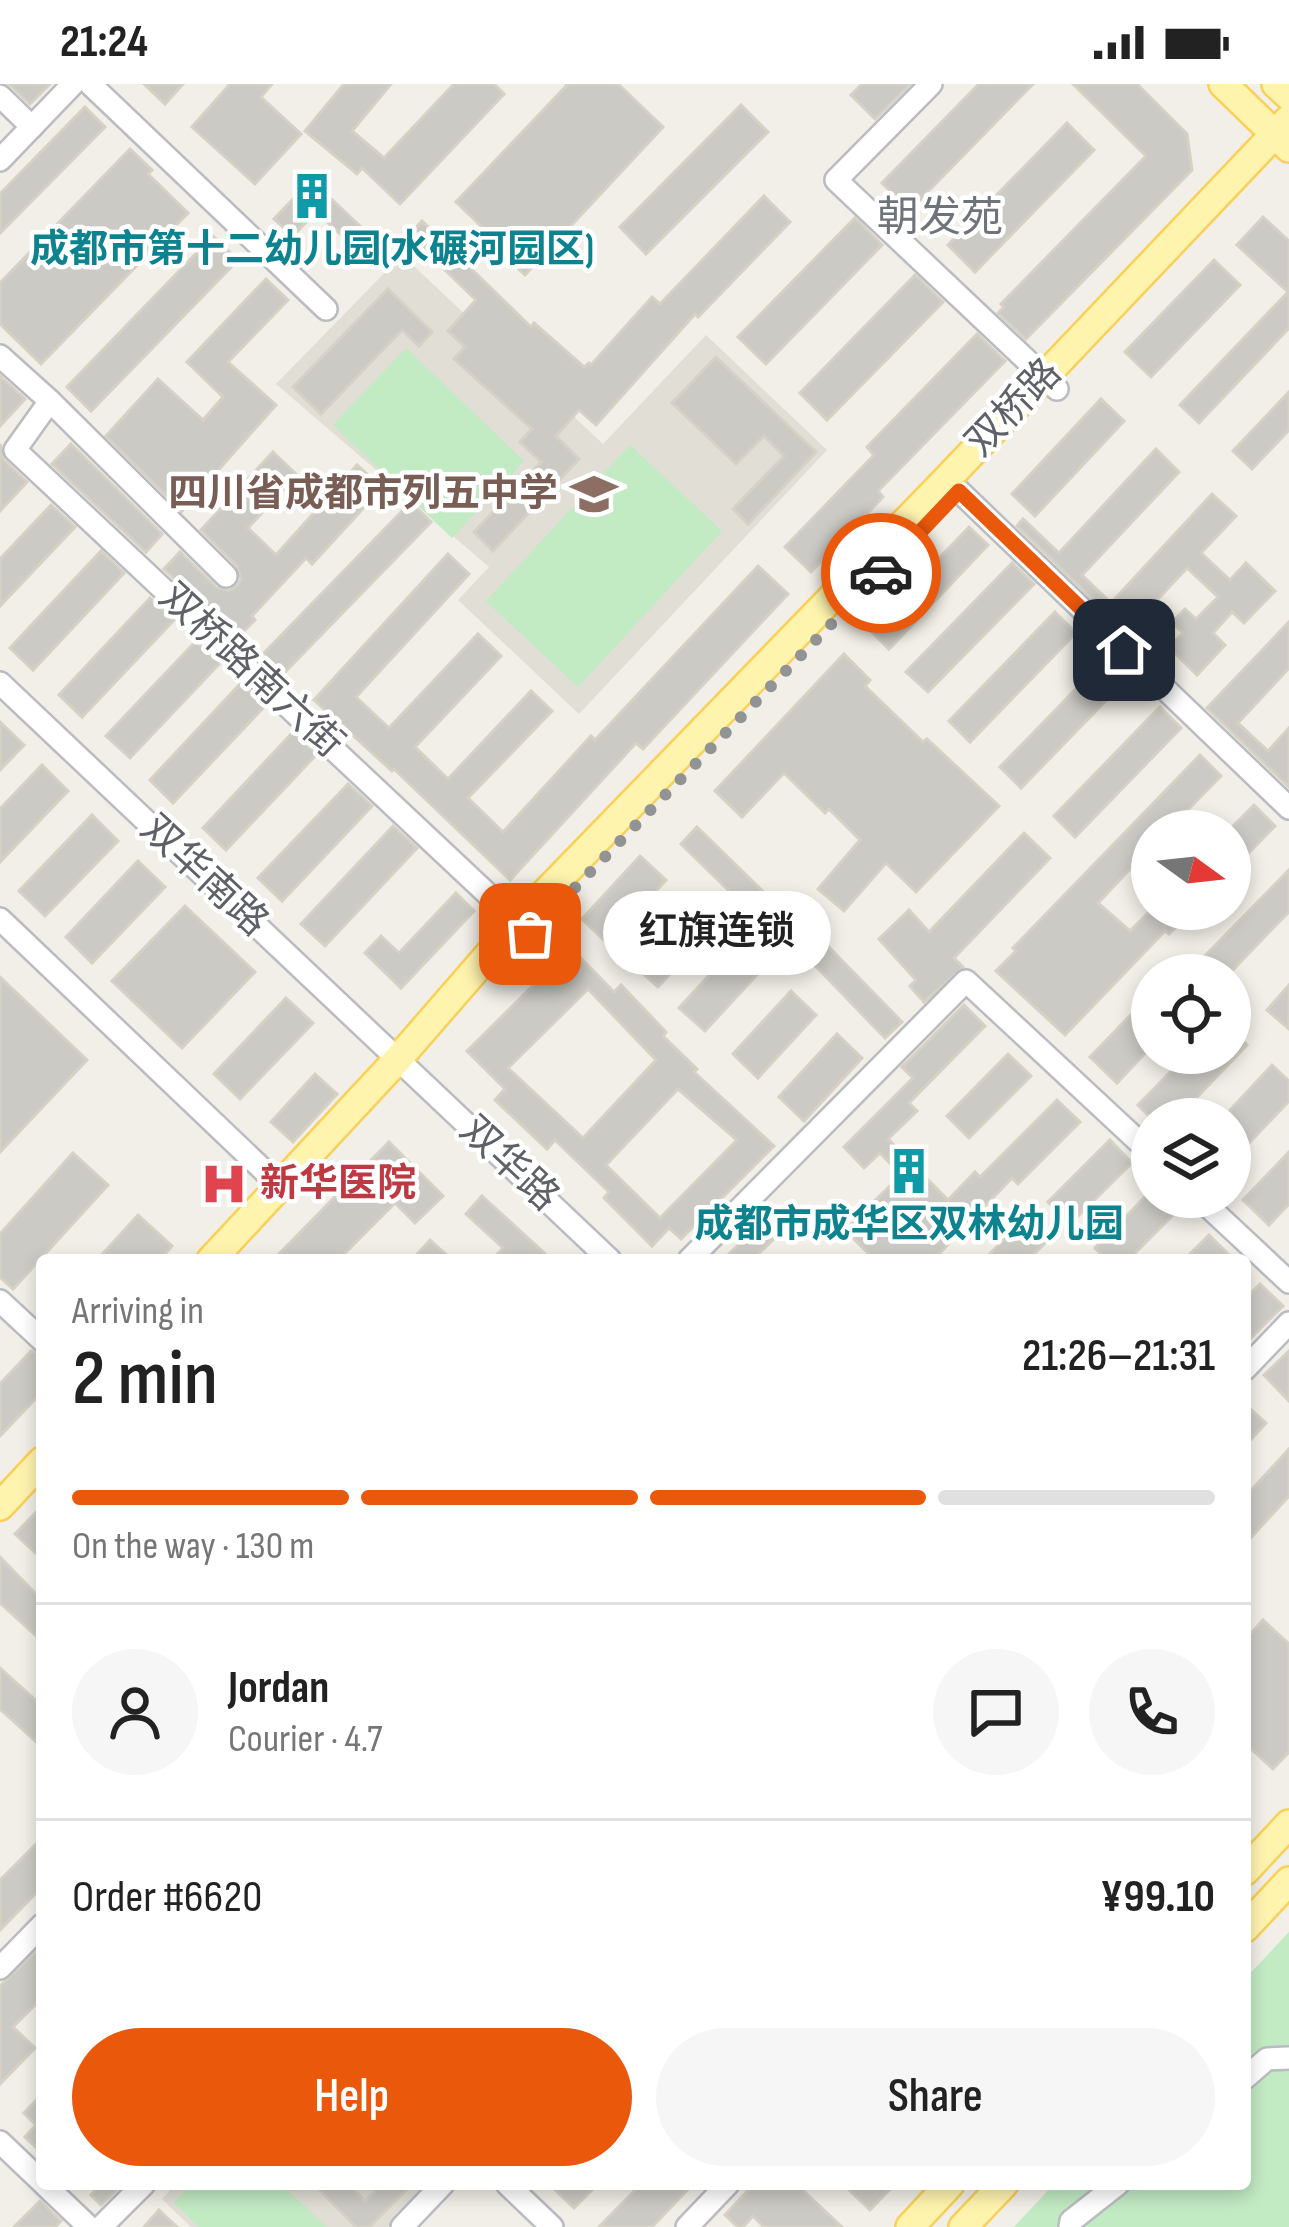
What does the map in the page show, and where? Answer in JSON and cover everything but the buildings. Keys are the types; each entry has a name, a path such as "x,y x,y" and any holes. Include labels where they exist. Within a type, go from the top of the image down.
{"main road":[{"path":"1222,84 1286,138"},
{"path":"1276,84 1289,97"},
{"name":"双桥路","path":"235,1254 524,928 1286,138"},
{"name":"双桥路","path":"524,928 959,491 1050,383"},
{"name":"双桥路","path":"217,1254 403,1064"},
{"path":"0,1485 36,1446"},
{"path":"0,1506 36,1467"},
{"path":"1251,1860 1289,1824"},
{"path":"1251,1922 1285,1885"},
{"path":"910,2227 944,2190"},
{"path":"963,2227 998,2190"}],"street":[{"path":"0,160 73,84"},
{"path":"90,84 326,309"},
{"path":"931,84 836,180 1050,383"},
{"path":"0,96 32,127"},
{"path":"0,356 226,576"},
{"name":"双桥路南六街","path":"50,401 15,450 524,928"},
{"path":"959,491 1289,808"},
{"name":"双华南路","path":"0,683 403,1064"},
{"path":"0,919 280,1186"},
{"path":"695,1254 966,981 1131,1134"},
{"name":"双华路","path":"403,1064 604,1254"},
{"path":"1220,1218 1289,1282"},
{"path":"0,1300 36,1334"},
{"path":"1251,1363 1289,1323"},
{"path":"1251,1865 1285,1885"},
{"path":"0,1968 36,1930"},
{"path":"1251,2073 1267,2060 1289,2058"},
{"path":"0,2142 36,2176"},
{"path":"50,2190 89,2227"},
{"path":"101,2227 138,2190"},
{"path":"402,2227 437,2190"},
{"path":"513,2190 552,2227"},
{"path":"687,2227 722,2190"},
{"path":"1070,2227 1111,2190"}],"shaded area":[{"name":"四川省成都市列五中学","path":"402,255 603,444 706,335 827,450 579,714 458,600 489,567 276,384"},
{"path":"170,2190 423,2190 388,2227 191,2227 162,2199"}],"green space":[{"path":"406,348 524,461 452,538 333,425"},
{"path":"630,445 722,531 578,687 486,601"},
{"path":"1289,1932 1289,2227 1014,2227 1048,2190 1251,2190 1251,1973"},
{"path":"186,2190 287,2190 327,2227 199,2227 174,2203"}],"way so far":[{"path":"530,934 881,573"}],"place":[{"name":"成都市第十二幼儿园(水碾河园区)","path":"312,196"},
{"name":"四川省成都市列五中学","path":"594,494"},
{"name":"红旗连锁","path":"530,934"},
{"name":"成都市成华区双林幼儿园","path":"909,1171"},
{"name":"新华医院","path":"224,1184"}],"district":[{"name":"朝发苑","path":"940,218"}],"route":[{"path":"881,573 959,491 1124,650"}]}
